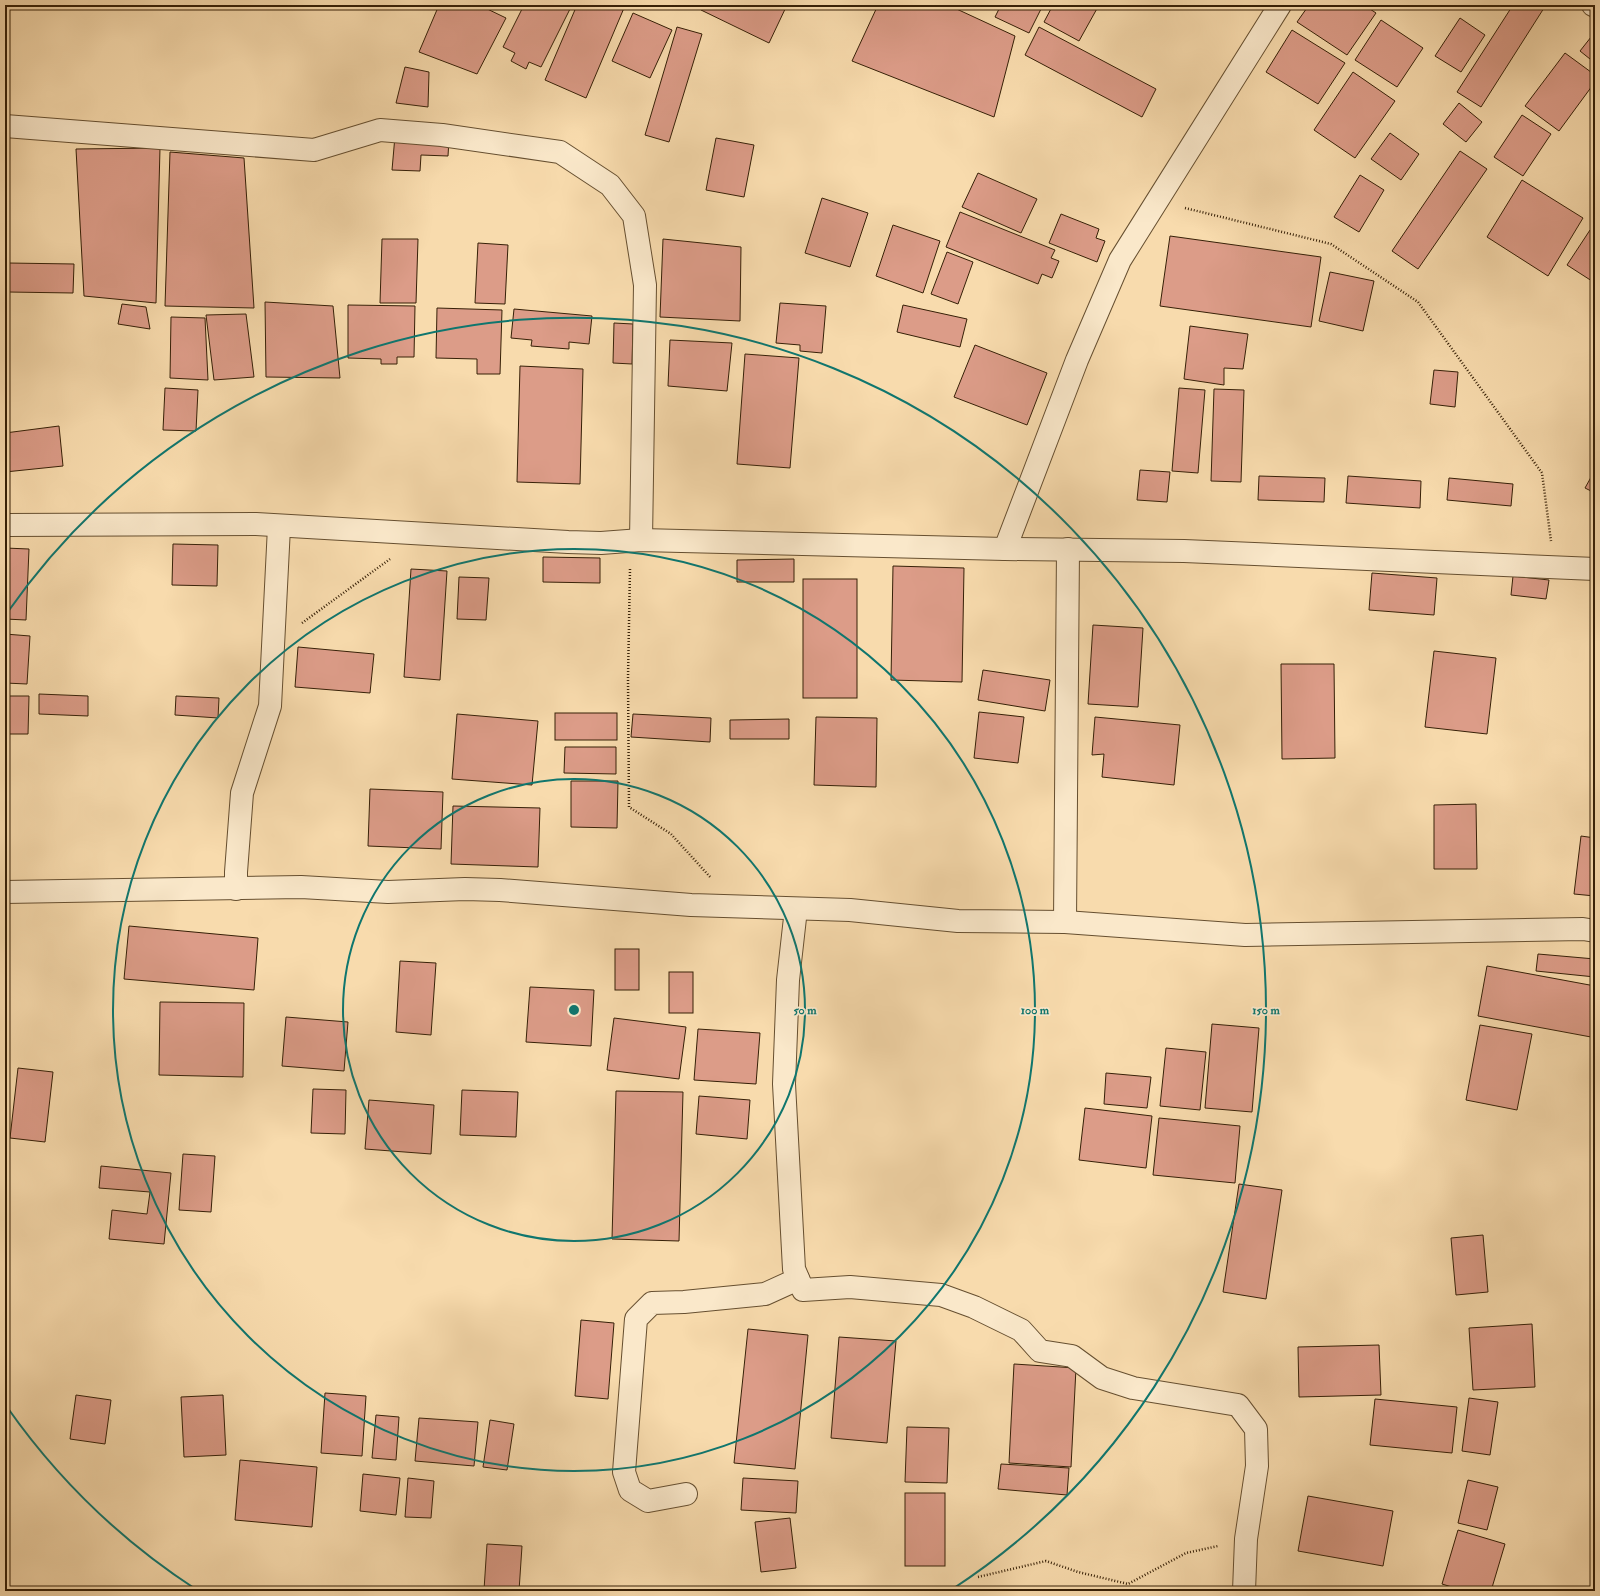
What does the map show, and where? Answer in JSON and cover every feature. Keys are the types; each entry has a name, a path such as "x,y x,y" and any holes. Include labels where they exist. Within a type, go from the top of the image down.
{"street":[{"path":"1005,549 1077,360 1120,260 1280,5"},
{"path":"5,126 314,150 380,130 442,135 560,152 610,185 634,216 645,285 636,541"},
{"path":"5,525 256,524 279,527 568,542 602,543 636,541 1005,549 1184,551 1595,570"},
{"path":"236,889 242,793 270,706 279,527"},
{"path":"1065,922 1068,549"},
{"path":"5,892 301,887 388,892 465,888 691,904 850,910 958,921 1065,922 1246,935 1583,929 1595,931"},
{"path":"796,909 788,980 784,1084 794,1269 802,1290 850,1288 941,1296 974,1307 1021,1330 1040,1351 1072,1356 1102,1378 1133,1388 1238,1405 1256,1429 1257,1466 1246,1539 1244,1591"},
{"path":"686,1494 648,1501 630,1490 624,1472 636,1319 652,1303 684,1302 765,1294 798,1280"}],"path":[{"path":"1157,202 1331,244 1418,302 1542,474 1554,567"},
{"path":"273,644 425,534"},
{"path":"636,541 628,678 629,807 671,834 704,869 731,905"},
{"path":"978,1577 1046,1561 1078,1572 1128,1584 1186,1553 1246,1539"}],"building":[{"path":"439,5 479,5 506,18 477,74 419,52"},
{"path":"524,5 572,5 541,67 529,62 526,69 511,61 515,53 503,47"},
{"path":"577,5 617,5 624,8 586,98 545,80"},
{"path":"654,5 665,5 663,9"},
{"path":"703,5 787,5 769,43 701,10"},
{"path":"878,5 948,5 1015,36 994,117 852,61"},
{"path":"1001,5 1043,5 1029,33 995,17"},
{"path":"1053,5 1099,5 1079,41 1044,22"},
{"path":"1309,5 1364,5 1376,13 1347,55 1297,22"},
{"path":"1513,5 1539,5 1544,8 1481,107 1457,92"},
{"path":"633,13 672,30 650,78 612,61"},
{"path":"1460,18 1485,35 1461,72 1435,56"},
{"path":"1381,20 1423,48 1397,87 1355,60"},
{"path":"677,27 702,34 669,142 645,135"},
{"path":"1039,27 1156,89 1142,117 1025,55"},
{"path":"1292,30 1345,63 1318,104 1266,72"},
{"path":"1595,32 1595,63 1580,51"},
{"path":"1565,53 1595,75 1595,82 1559,131 1525,106"},
{"path":"405,67 429,72 428,107 396,103"},
{"path":"1353,72 1395,101 1355,158 1314,130"},
{"path":"1459,103 1482,122 1466,142 1443,124"},
{"path":"1522,115 1551,134 1523,176 1494,157"},
{"path":"1390,133 1419,154 1401,180 1371,159"},
{"path":"395,136 449,139 448,156 421,155 420,171 392,170"},
{"path":"716,138 754,145 744,197 706,190"},
{"path":"160,148 156,303 84,296 76,149"},
{"path":"1460,151 1487,169 1418,269 1392,251"},
{"path":"170,152 244,158 254,308 165,306"},
{"path":"978,173 1037,199 1021,233 962,207"},
{"path":"1360,175 1384,190 1359,232 1334,217"},
{"path":"1522,180 1583,218 1548,276 1487,237"},
{"path":"822,198 868,213 850,267 805,253"},
{"path":"960,212 1055,250 1051,258 1059,261 1052,278 1042,274 1038,284 946,247"},
{"path":"1061,214 1099,229 1096,238 1105,241 1097,262 1049,243"},
{"path":"893,225 940,241 923,293 876,276"},
{"path":"1590,230 1595,233 1595,283 1567,265"},
{"path":"1170,236 1321,257 1311,327 1160,306"},
{"path":"382,239 418,239 416,303 380,303"},
{"path":"663,239 741,247 740,321 660,317"},
{"path":"478,243 508,245 505,304 475,303"},
{"path":"947,252 973,262 958,304 931,294"},
{"path":"8,263 74,264 73,293 8,292"},
{"path":"1330,272 1374,281 1363,331 1319,321"},
{"path":"265,302 333,306 340,378 266,377"},
{"path":"780,303 826,306 822,353 800,351 800,345 776,343"},
{"path":"122,304 146,307 150,329 118,324"},
{"path":"348,305 415,306 414,357 397,357 397,364 381,364 381,359 348,358"},
{"path":"903,305 967,319 960,347 897,332"},
{"path":"437,308 502,310 500,374 477,374 477,359 436,358"},
{"path":"514,309 592,316 589,344 569,342 569,349 531,346 532,340 511,338"},
{"path":"246,314 254,377 214,380 206,315"},
{"path":"171,317 205,318 208,380 170,378"},
{"path":"614,323 633,324 632,364 613,363"},
{"path":"1190,326 1248,334 1243,369 1224,368 1224,385 1184,379"},
{"path":"670,340 732,343 727,391 668,386"},
{"path":"975,345 1047,373 1027,425 954,397"},
{"path":"745,354 799,358 790,468 737,464"},
{"path":"520,366 583,369 580,484 517,482"},
{"path":"1434,370 1458,372 1455,407 1430,404"},
{"path":"165,388 198,390 196,431 163,430"},
{"path":"1179,388 1205,390 1198,473 1172,471"},
{"path":"1214,389 1244,390 1241,482 1211,481"},
{"path":"59,426 63,466 5,472 5,433"},
{"path":"1140,470 1170,472 1167,502 1137,500"},
{"path":"1595,470 1595,493 1585,488"},
{"path":"1259,476 1325,478 1324,502 1258,500"},
{"path":"1348,476 1421,481 1420,508 1346,503"},
{"path":"1449,478 1513,484 1511,506 1447,500"},
{"path":"173,544 218,545 217,586 172,585"},
{"path":"5,548 29,549 26,620 5,619"},
{"path":"543,557 600,558 600,583 543,582"},
{"path":"794,559 794,582 737,582 737,560"},
{"path":"893,566 964,568 962,682 891,680"},
{"path":"411,569 447,571 440,680 404,677"},
{"path":"1372,573 1437,578 1434,615 1369,610"},
{"path":"1513,576 1549,580 1546,599 1511,595"},
{"path":"459,577 489,578 486,620 457,619"},
{"path":"803,579 857,579 857,698 803,698"},
{"path":"1093,625 1143,628 1138,707 1088,704"},
{"path":"5,634 30,636 27,684 5,683"},
{"path":"298,647 374,654 370,693 295,687"},
{"path":"1434,651 1496,658 1487,734 1425,727"},
{"path":"1281,664 1334,664 1335,758 1282,759"},
{"path":"983,670 1050,680 1045,711 978,700"},
{"path":"39,694 88,696 88,716 39,714"},
{"path":"5,696 29,696 28,734 5,734"},
{"path":"176,696 219,698 218,718 175,715"},
{"path":"979,712 1024,717 1018,763 974,758"},
{"path":"555,713 617,713 617,740 555,740"},
{"path":"457,714 538,721 532,785 452,779"},
{"path":"633,714 711,718 710,742 631,737"},
{"path":"816,717 877,718 876,787 814,785"},
{"path":"1095,717 1180,725 1174,785 1102,777 1104,754 1092,755"},
{"path":"789,719 789,739 730,739 730,720"},
{"path":"565,747 616,747 616,774 564,773"},
{"path":"571,781 618,781 617,828 571,827"},
{"path":"370,789 443,792 441,849 368,846"},
{"path":"1476,804 1477,869 1434,869 1434,805"},
{"path":"453,806 540,808 538,867 451,864"},
{"path":"1581,836 1595,838 1595,896 1574,894"},
{"path":"129,926 258,938 254,990 124,979"},
{"path":"615,949 639,949 639,990 615,990"},
{"path":"1538,954 1595,959 1595,977 1536,971"},
{"path":"400,961 436,963 431,1035 396,1032"},
{"path":"1487,966 1595,986 1595,1013 1591,1037 1478,1016"},
{"path":"669,972 693,972 693,1013 669,1013"},
{"path":"530,987 594,990 591,1046 526,1042"},
{"path":"160,1002 244,1003 243,1077 159,1075"},
{"path":"286,1017 348,1022 344,1071 282,1066"},
{"path":"614,1018 686,1027 679,1079 607,1070"},
{"path":"1212,1024 1259,1028 1252,1112 1205,1108"},
{"path":"1480,1025 1532,1034 1517,1110 1466,1100"},
{"path":"698,1029 760,1033 756,1084 694,1080"},
{"path":"1166,1048 1206,1052 1200,1110 1160,1106"},
{"path":"18,1068 53,1072 45,1142 10,1138"},
{"path":"1106,1073 1151,1077 1147,1108 1104,1104"},
{"path":"313,1089 346,1090 345,1134 311,1133"},
{"path":"462,1090 518,1092 516,1137 460,1135"},
{"path":"616,1091 683,1092 679,1241 612,1239"},
{"path":"699,1096 750,1100 747,1139 696,1134"},
{"path":"369,1100 434,1105 431,1154 365,1149"},
{"path":"1085,1108 1152,1116 1146,1168 1079,1160"},
{"path":"1159,1118 1240,1126 1235,1183 1153,1175"},
{"path":"183,1154 215,1156 211,1212 179,1210"},
{"path":"101,1166 171,1173 164,1244 109,1239 112,1210 147,1214 150,1192 99,1188"},
{"path":"1239,1184 1282,1190 1266,1299 1223,1292"},
{"path":"1483,1235 1488,1292 1456,1295 1451,1238"},
{"path":"581,1320 614,1323 608,1399 575,1396"},
{"path":"1532,1324 1535,1387 1473,1390 1469,1328"},
{"path":"748,1329 808,1335 795,1469 734,1463"},
{"path":"839,1337 896,1341 887,1443 831,1438"},
{"path":"1379,1345 1381,1395 1299,1397 1298,1347"},
{"path":"1014,1364 1076,1368 1071,1467 1009,1463"},
{"path":"325,1393 366,1396 362,1456 321,1453"},
{"path":"76,1395 111,1400 105,1444 70,1439"},
{"path":"223,1395 226,1455 184,1457 181,1397"},
{"path":"1469,1398 1498,1402 1490,1455 1462,1451"},
{"path":"1375,1399 1457,1407 1452,1453 1370,1445"},
{"path":"376,1415 399,1417 396,1460 372,1458"},
{"path":"419,1418 478,1422 474,1466 415,1461"},
{"path":"490,1420 514,1424 507,1470 483,1467"},
{"path":"907,1427 949,1428 947,1483 905,1482"},
{"path":"240,1460 317,1467 312,1527 235,1520"},
{"path":"1001,1464 1069,1468 1067,1495 998,1489"},
{"path":"363,1474 400,1478 396,1515 360,1511"},
{"path":"408,1478 434,1481 431,1518 405,1517"},
{"path":"743,1478 798,1481 796,1513 741,1510"},
{"path":"1468,1480 1498,1487 1487,1530 1458,1523"},
{"path":"905,1493 945,1493 945,1566 905,1566"},
{"path":"1308,1496 1393,1511 1383,1566 1298,1551"},
{"path":"790,1518 796,1568 761,1572 755,1522"},
{"path":"1458,1530 1505,1544 1491,1591 1465,1591 1442,1584"},
{"path":"487,1544 522,1546 519,1591 484,1590"}]}
